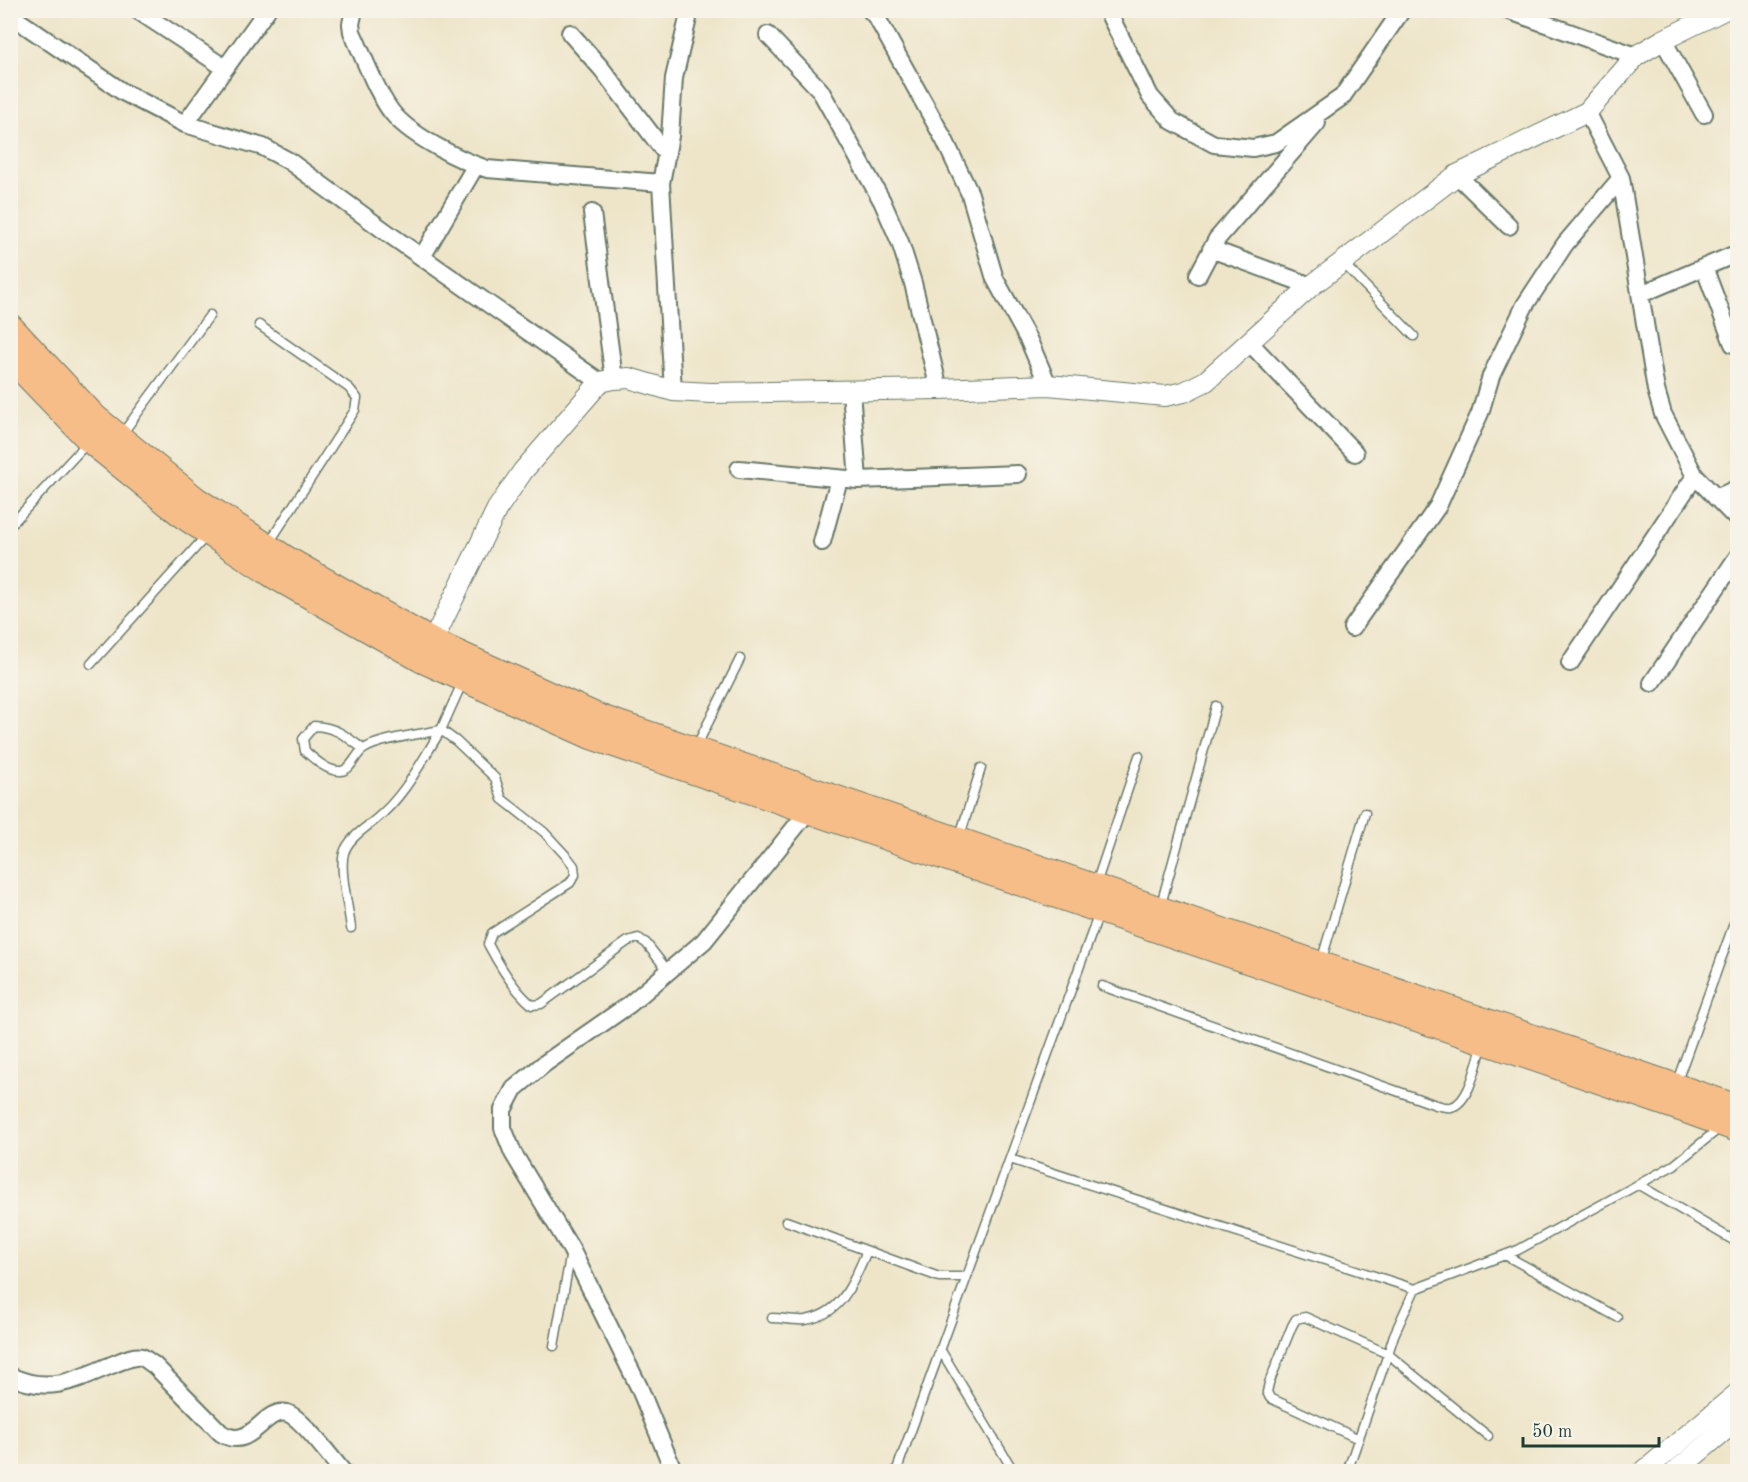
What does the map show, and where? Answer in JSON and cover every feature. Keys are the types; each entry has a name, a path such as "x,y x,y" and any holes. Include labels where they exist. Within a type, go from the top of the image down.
{"main road":[{"path":"10,327 94,417 196,500 427,651 464,679 591,736 809,810 1098,898 1160,908 1675,1085 1733,1120"},
{"path":"10,357 90,440 184,516 275,576 427,651 598,717 959,840 1098,898 1484,1041 1733,1120"}],"street":[{"path":"137,10 225,68"},
{"path":"185,124 267,10"},
{"path":"354,10 352,33 393,115 419,136 487,169 662,183"},
{"path":"673,391 662,183 670,136 674,78 690,10"},
{"path":"870,10 945,141 970,195 995,279 1029,341 1048,385"},
{"path":"1107,10 1150,96 1172,121 1214,144 1253,148 1276,143 1342,97"},
{"path":"1198,275 1217,238 1342,97 1402,10"},
{"path":"1507,10 1636,56"},
{"path":"10,15 123,92 185,124 263,147 289,161 422,257 607,380 629,378 673,391 711,393 1048,385 1165,396 1184,392 1206,381 1311,286 1457,176 1587,112 1636,56 1713,13"},
{"path":"570,33 602,68 667,155"},
{"path":"768,35 820,90 882,201 900,242 913,283 939,389"},
{"path":"1663,40 1704,114"},
{"path":"1587,112 1621,178 1656,390 1663,414 1695,476 1737,520"},
{"path":"422,257 476,165"},
{"path":"1457,176 1509,226"},
{"path":"1352,628 1438,506 1480,413 1491,376 1525,305 1564,244 1621,178"},
{"path":"427,651 497,509 523,471 607,380 592,213"},
{"path":"1211,249 1311,286"},
{"path":"1641,294 1737,253"},
{"path":"1704,267 1733,344"},
{"path":"1249,342 1355,453"},
{"path":"851,391 858,480"},
{"path":"739,469 858,480 1018,474"},
{"path":"1570,663 1695,476"},
{"path":"822,542 839,479"},
{"path":"1716,498 1737,488"},
{"path":"1652,683 1737,555"},
{"path":"674,1472 639,1387 571,1249 513,1153 503,1128 503,1110 514,1089 544,1064 630,1004 704,941 809,810"},
{"path":"10,1376 22,1382 44,1386 67,1383 129,1358 142,1358 154,1365 221,1433 229,1438 239,1439 278,1413 288,1413 299,1420 343,1472"},
{"path":"1643,1472 1737,1393"},
{"path":"1675,1472 1737,1419"}],"lane":[{"path":"1342,262 1414,336"},
{"path":"120,437 210,315"},
{"path":"260,325 349,388 357,398 355,410 267,546"},
{"path":"10,526 90,440"},
{"path":"91,664 209,533"},
{"path":"695,750 740,659"},
{"path":"351,928 343,867 344,852 353,838 392,807 403,792 441,730 464,679"},
{"path":"1160,908 1216,706"},
{"path":"363,749 329,727 314,726 303,739 305,751 318,762 339,771 350,766 363,749 441,730 495,778 502,799 544,832 574,866 575,875 570,883 492,933 488,944 524,998 532,1005 541,1004 628,941 638,938 646,943 668,971"},
{"path":"896,1472 1010,1159 1098,898 1139,756"},
{"path":"959,840 981,768"},
{"path":"1320,963 1365,813"},
{"path":"1675,1085 1737,915"},
{"path":"1102,987 1425,1101 1449,1107 1458,1104 1466,1096 1484,1041"},
{"path":"1010,1159 1415,1289 1518,1250 1674,1165 1733,1120"},
{"path":"1639,1185 1737,1243"},
{"path":"786,1221 939,1277 966,1277"},
{"path":"554,1346 571,1249"},
{"path":"772,1318 805,1320 832,1310 848,1294 867,1251"},
{"path":"1505,1255 1617,1317"},
{"path":"1347,1472 1394,1335 1415,1289"},
{"path":"1359,1439 1270,1398 1267,1392 1269,1383 1296,1319 1305,1317 1388,1354 1488,1436"},
{"path":"940,1349 1014,1472"}]}
